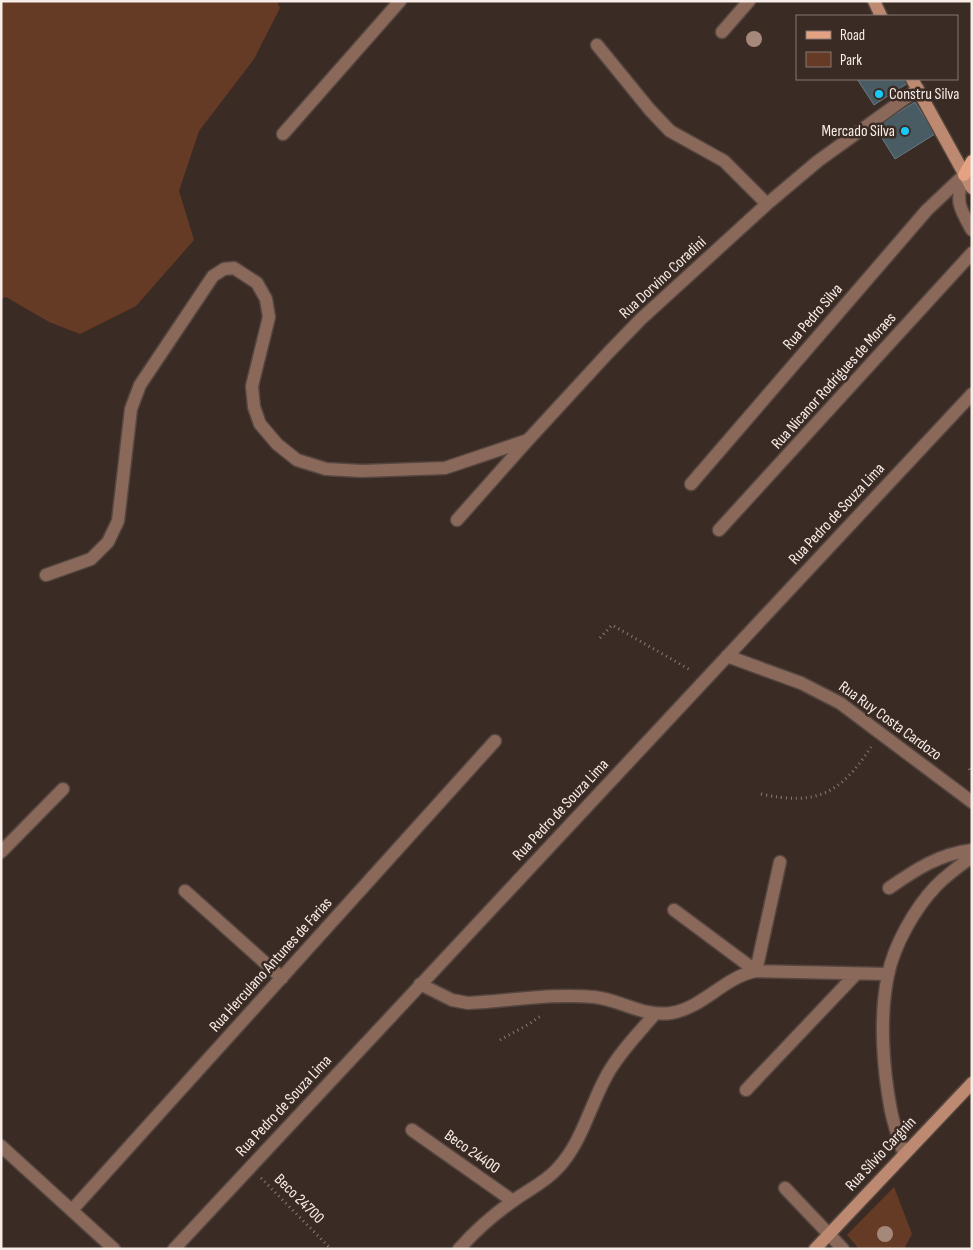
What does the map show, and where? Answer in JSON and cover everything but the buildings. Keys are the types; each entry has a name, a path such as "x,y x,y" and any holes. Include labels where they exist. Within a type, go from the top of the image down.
{"main road":[{"path":"874,1 881,15"},
{"path":"915,84 972,188"},
{"path":"964,175 972,161"},
{"name":"Rua Sílvio Cargnin","path":"815,1249 972,1083"}],"street":[{"path":"283,134 400,1"},
{"path":"722,32 750,1"},
{"path":"597,45 650,110 670,130 724,161 768,204"},
{"name":"Rua Dorvino Coradini","path":"457,520 528,440 641,319 768,204 915,84"},
{"path":"964,175 958,199 961,211 972,230"},
{"name":"Rua Pedro Silva","path":"691,484 927,210 964,175"},
{"name":"Rua Nicanor Rodrigues de Moraes","path":"719,530 972,253"},
{"path":"46,575 91,558 108,542 118,521 131,409 140,385 213,276 224,269 234,268 258,283 266,299 269,317 252,386 254,408 260,424 277,444 297,460 326,468 362,471 445,468 528,440"},
{"name":"Rua Pedro de Souza Lima","path":"174,1249 972,394"},
{"name":"Rua Ruy Costa Cardozo","path":"728,656 822,692 881,732 972,802"},
{"name":"Rua Herculano Antunes de Farias","path":"72,1210 495,742"},
{"path":"1,852 63,789"},
{"path":"889,888 923,865 939,857 972,850"},
{"path":"904,1154 891,1113 886,1080 884,1009 888,974 901,938 918,910 936,886 972,857"},
{"path":"756,971 780,862"},
{"path":"185,891 282,978"},
{"path":"674,910 756,971"},
{"path":"420,984 452,1000 468,1003 552,997 595,997 654,1014 683,1010 734,978 756,971 888,974"},
{"path":"746,1090 856,974"},
{"path":"459,1249 487,1220 540,1184 562,1163 581,1132 607,1074 618,1057 654,1014"},
{"name":"Beco 24400","path":"412,1130 514,1200"},
{"path":"1,1146 114,1249"},
{"path":"785,1188 844,1249"}],"path":[{"path":"600,638 612,625 706,679"},
{"path":"761,794 796,799 819,795 832,790 842,783 854,769 881,732"},
{"path":"972,765 969,768 972,774"},
{"path":"500,1040 539,1018 552,997"},
{"name":"Beco 24700","path":"250,1167 331,1249"}],"green space":[{"path":"1,1 277,1 280,8 254,59 199,131 179,191 194,240 136,306 80,334 49,322 6,297 1,299"},
{"path":"894,1187 912,1234 904,1249 859,1249 847,1235"}],"place":[{"name":"Constru Silva","path":"879,94"},
{"name":"Mercado Silva","path":"905,131"}]}
